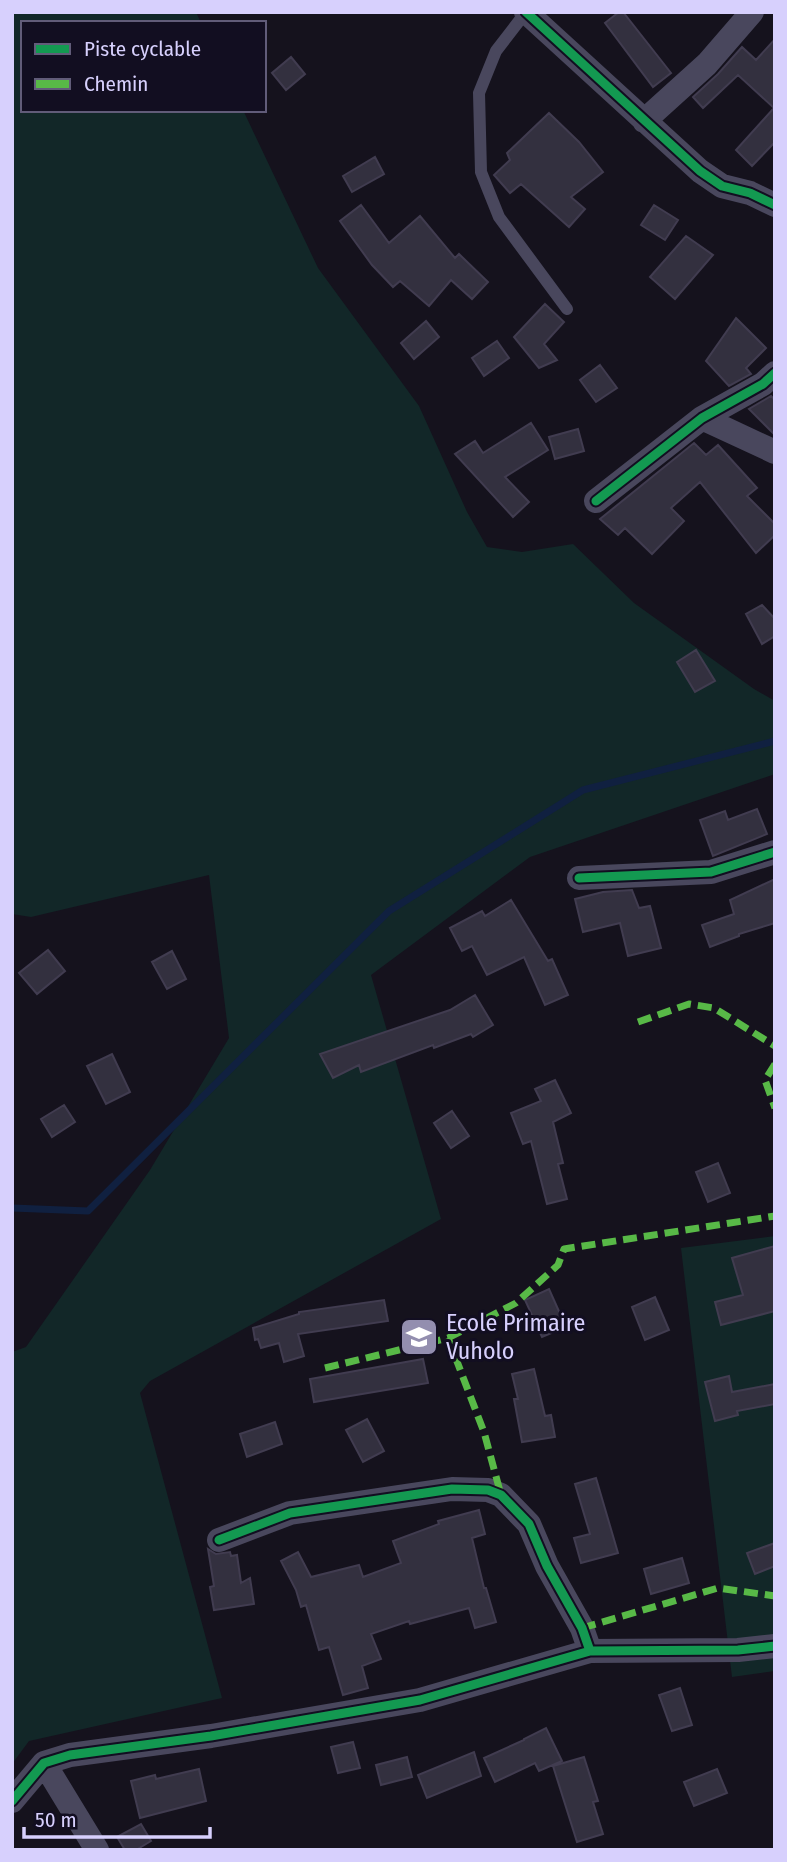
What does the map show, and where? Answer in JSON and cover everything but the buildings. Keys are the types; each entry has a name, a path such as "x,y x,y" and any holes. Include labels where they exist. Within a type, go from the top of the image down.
{"street":[{"path":"526,12 700,171 722,186 750,193 775,205"},
{"path":"644,121 707,64 752,12"},
{"path":"596,501 702,418 763,384 775,373"},
{"path":"702,418 775,452"},
{"path":"579,878 711,872 775,852"},
{"path":"219,1540 290,1513 452,1489 488,1490 501,1494 529,1524 547,1566 582,1628 590,1651"},
{"path":"12,1801 44,1763 70,1755 211,1736 420,1700 590,1651 738,1650 775,1646"},
{"path":"44,1763 97,1850"}],"lane":[{"path":"526,12 496,51 479,93 481,173 499,218 566,309"}],"green space":[{"path":"12,12 196,12 200,21 21,21 21,112 244,112 318,268 419,406 467,512 487,547 522,552 573,544 634,603 754,689 775,701 775,774 530,857 371,975 441,1219 150,1381 140,1393 222,1698 29,1741 12,1764 12,1352 26,1347 150,1170 229,1038 209,875 31,917 12,914"},
{"path":"775,1236 775,1671 732,1677 681,1248"}],"waterway":[{"path":"12,1208 88,1211 389,911 583,790 775,741"}],"marked path":[{"path":"638,1022 689,1004 714,1008 775,1046"},
{"path":"775,1064 765,1080 775,1108"},
{"path":"448,1338 516,1303 558,1265 564,1249 775,1216"},
{"path":"325,1368 448,1338 484,1432 501,1495"},
{"path":"582,1628 718,1588 775,1596"}],"cycle path":[{"path":"526,12 700,171 722,186 750,193 775,205"},
{"path":"596,501 702,418 763,384 775,373"},
{"path":"579,878 711,872 775,852"},
{"path":"219,1540 290,1513 452,1489 488,1490 501,1495 529,1524 547,1566 582,1628 590,1651"},
{"path":"12,1801 44,1763 70,1755 211,1736 420,1700 590,1651 738,1650 775,1646"}],"place":[{"name":"Ecole Primaire Vuholo","path":"419,1337"}]}
